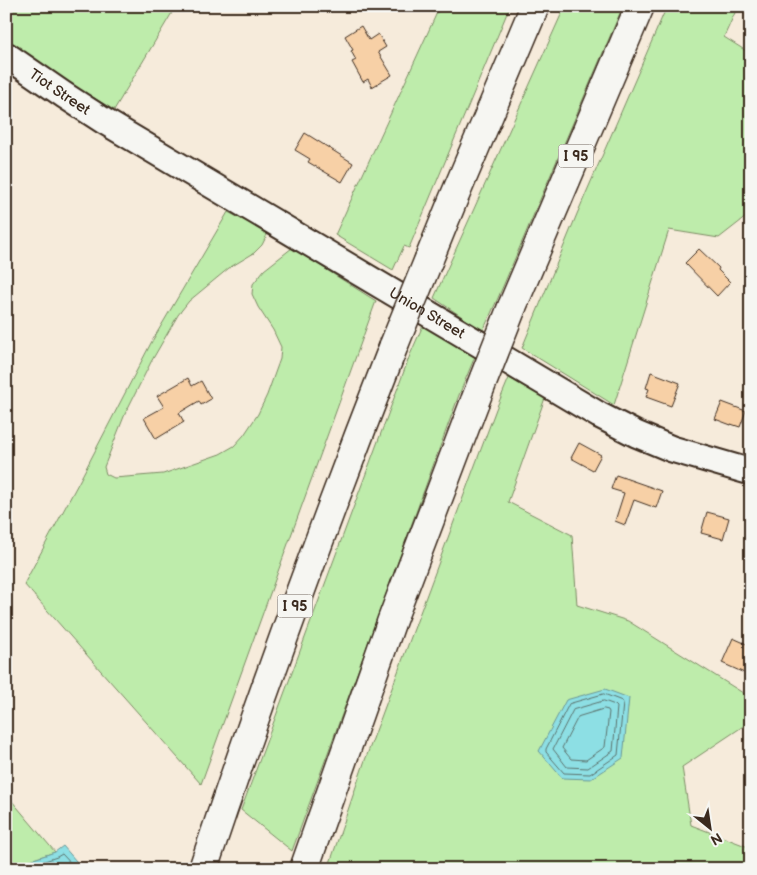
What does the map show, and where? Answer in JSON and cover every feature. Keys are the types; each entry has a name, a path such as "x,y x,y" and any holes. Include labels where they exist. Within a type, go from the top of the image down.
{"highway":[{"name":"I 95","path":"203,869 278,652 394,345 535,6"},
{"name":"I 95","path":"304,869 392,620 475,401 512,307 640,6"}],"main road":[{"name":"Tiot Street","path":"6,54 64,96 115,128"},
{"name":"Union Street","path":"115,128 612,422 672,449 751,472"}],"green space":[{"path":"6,6 176,6 114,110 6,44"},
{"path":"440,6 510,6 409,248 404,246 393,270 335,235"},
{"path":"565,6 623,6 483,331 434,298"},
{"path":"667,6 738,6 724,37 751,54 751,213 719,238 669,230 614,405 522,348 577,214"},
{"path":"228,212 268,233 262,245 254,253 229,268 189,301 178,315 151,362 125,414 104,467 106,474 114,478 163,474 220,454 234,446 244,435 258,414 267,395 280,359 281,347 252,294 253,284 264,270 292,248 376,301 201,784 24,584 151,343"},
{"path":"424,323 476,354 459,395 292,851 241,810 410,355"},
{"path":"509,378 545,398 508,502 572,535 577,605 628,621 751,698 751,721 682,767 691,825 751,848 751,869 328,869 364,763"},
{"path":"6,794 55,852 6,868"}],"water":[{"path":"605,689 629,698 623,758 591,779 562,778 539,751 566,700"},
{"path":"63,846 83,869 6,869 55,852"}],"building":[{"path":"361,26 369,40 378,34 386,47 378,52 392,75 372,87 368,79 363,82 352,62 356,60 345,36"},
{"path":"305,133 353,163 342,182 308,162 310,159 295,150"},
{"path":"699,249 719,268 718,270 730,282 717,296 685,263"},
{"path":"651,372 680,383 671,406 646,397 649,389 646,388"},
{"path":"188,378 192,386 201,381 211,399 201,405 199,401 179,413 184,422 156,439 144,418 164,407 157,396"},
{"path":"722,402 746,411 740,427 715,419"},
{"path":"579,443 601,455 593,470 571,458"},
{"path":"616,475 662,491 656,508 634,500 625,525 615,521 624,493 611,489"},
{"path":"707,512 729,518 723,539 701,533"},
{"path":"733,638 751,646 751,676 722,663"}]}
